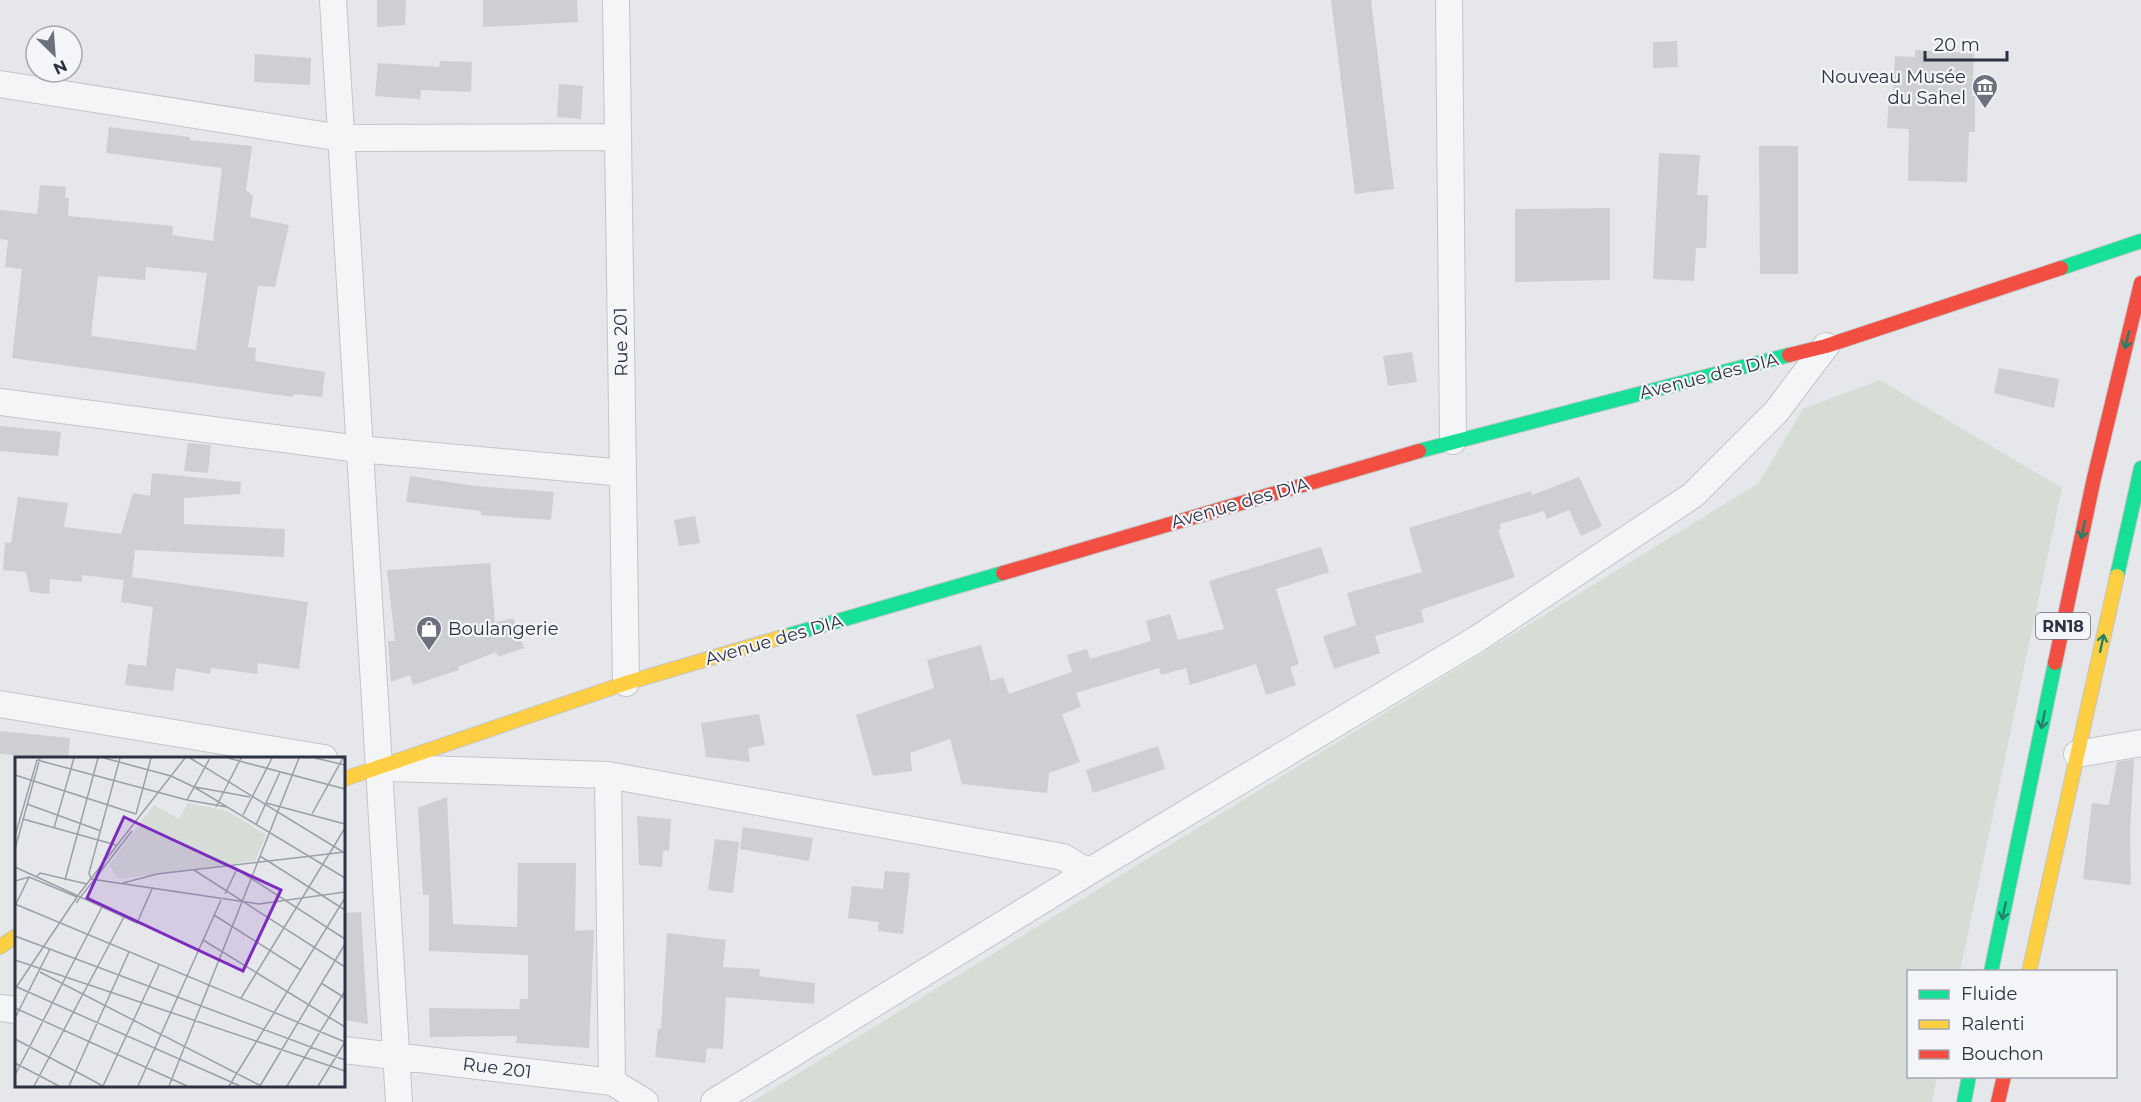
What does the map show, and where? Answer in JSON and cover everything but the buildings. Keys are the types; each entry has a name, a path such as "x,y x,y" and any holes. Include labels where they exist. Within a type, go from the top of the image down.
{"street":[{"path":"333,0 399,1102"},
{"name":"Rue 201","path":"616,0 626,683"},
{"path":"1449,0 1453,441"},
{"path":"0,84 341,138 618,137"},
{"name":"Avenue des DIA","path":"345,779 626,683 1453,441 1826,346 2141,241"},
{"name":"RN18","path":"1991,970 2094,478 2141,283"},
{"path":"714,1102 1088,872 1477,639 1693,495 1776,412 1826,346"},
{"path":"0,402 359,449 623,473"},
{"name":"RN18","path":"2029,970 2141,468"},
{"path":"0,704 312,757"},
{"path":"2077,754 2141,743"},
{"path":"345,762 378,768 608,775 1063,857 1088,872"},
{"path":"608,775 612,1082"},
{"path":"0,947 15,937"},
{"path":"0,1008 15,1010"},
{"name":"Rue 201","path":"345,1050 612,1082 645,1102"},
{"path":"1964,1102 1969,1078"},
{"path":"1998,1102 2004,1078"}],"shaded area":[{"path":"1880,380 2062,488 1960,970 1907,970 1907,1078 1937,1078 1932,1102 752,1102 1759,483 1803,409"}],"traffic: fast":[{"path":"2061,268 2141,241"},
{"path":"1419,451 1789,355"},
{"path":"2117,576 2141,468"},
{"path":"786,636 1003,573"},
{"path":"1991,970 2055,663"},
{"path":"1964,1102 1969,1078"}],"traffic: slow":[{"path":"2029,970 2117,576"},
{"path":"345,779 626,683 786,636"},
{"path":"0,947 15,937"}],"traffic: jam":[{"path":"1789,355 1826,346 2061,268"},
{"path":"2055,663 2094,478 2141,283"},
{"path":"1003,573 1419,451"},
{"path":"1998,1102 2004,1078"}],"place":[{"name":"Nouveau Musée du Sahel","path":"1985,110"},
{"name":"Boulangerie","path":"429,652"}]}
